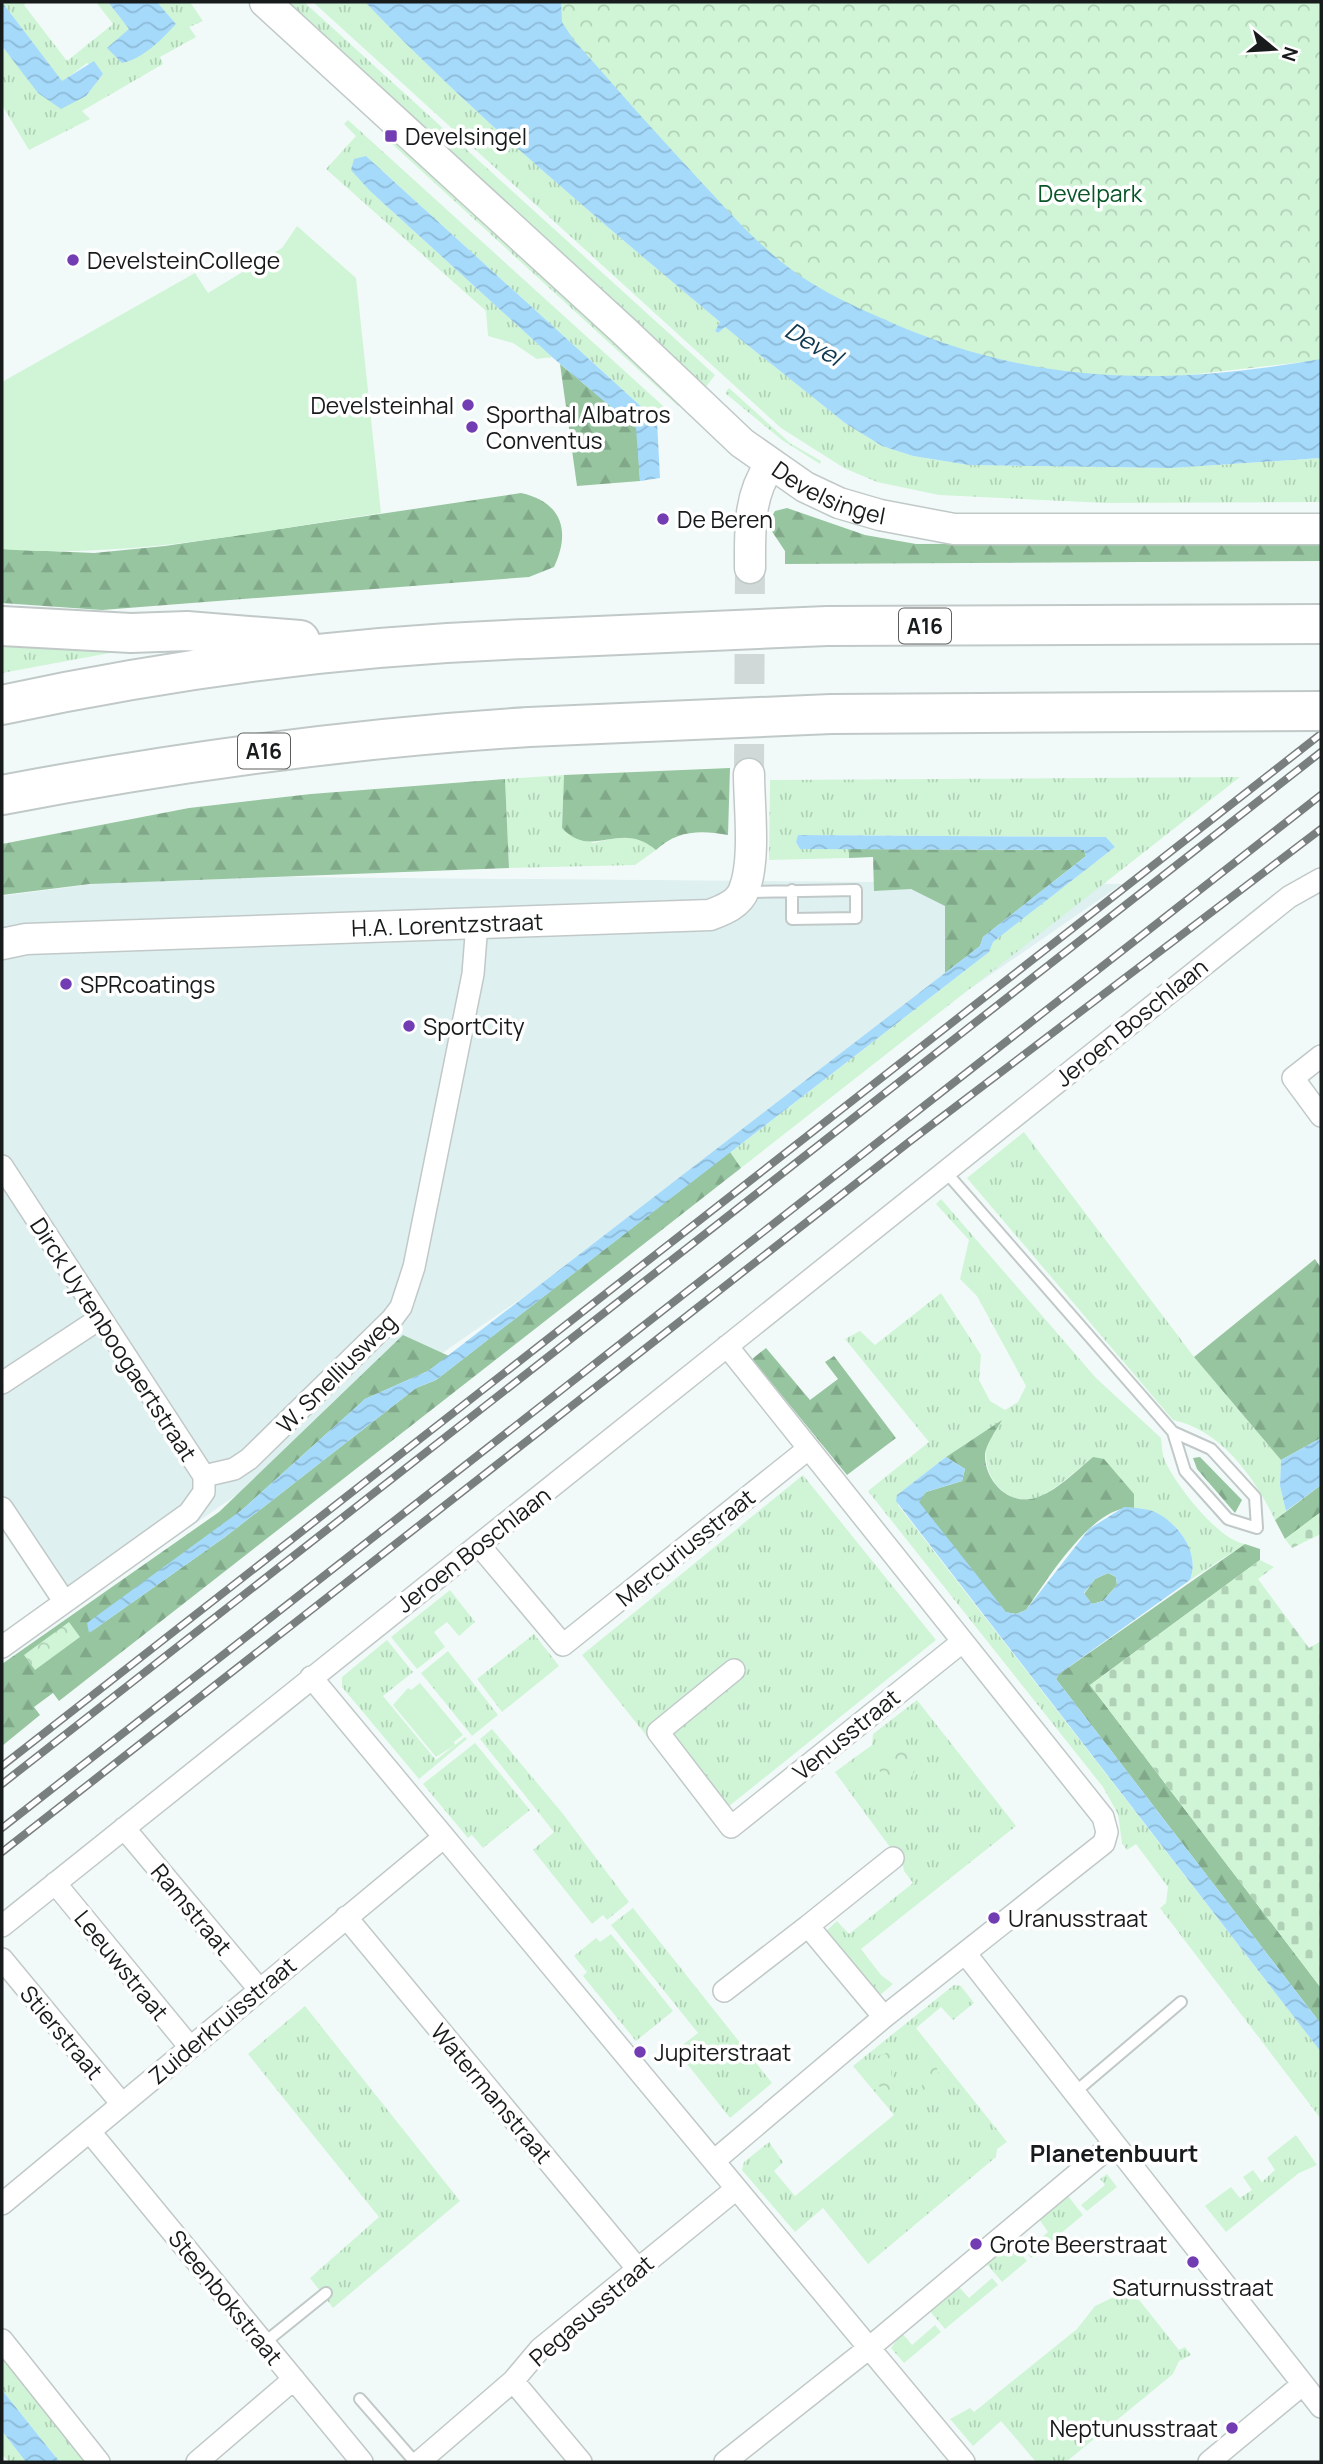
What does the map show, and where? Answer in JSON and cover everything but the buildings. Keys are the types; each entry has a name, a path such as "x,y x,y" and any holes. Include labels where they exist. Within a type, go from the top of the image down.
{"highway":[{"name":"A16","path":"2,705 86,687 387,647 827,626 1321,624"},
{"name":"A16","path":"2,626 131,633 187,631 387,647"},
{"name":"A16","path":"2,795 229,755 445,732 831,714 1321,711"}],"street":[{"name":"Develsingel","path":"265,2 623,330 742,443 770,465 839,503 911,523 954,529 1321,529"},
{"path":"750,568 751,509 761,478 770,465"},
{"path":"744,892 748,867 749,774"},
{"name":"Jeroen Boschlaan","path":"2,1926 1289,897 1321,879"},
{"name":"H.A. Lorentzstraat","path":"10,938 710,915 729,908 744,892"},
{"name":"W. Snelliusweg","path":"204,1476 234,1469 249,1459 401,1307 414,1267 473,974 477,923"},
{"path":"1321,1056 1293,1077 1321,1116"},
{"name":"Dirck Uytenboogaertstraat","path":"2,1166 99,1319 204,1476"},
{"path":"2,1382 99,1319"},
{"path":"714,2161 884,2017 1104,1843 1107,1832 1103,1817 727,1346"},
{"name":"Mercuriusstraat","path":"479,1545 563,1645 808,1450"},
{"path":"2,1647 189,1513 204,1492 204,1476"},
{"path":"2,1508 64,1601"},
{"name":"Venusstraat","path":"734,1670 658,1732 731,1827 962,1642"},
{"path":"311,1677 964,2462"},
{"name":"Ramstraat","path":"124,1828 259,1989"},
{"name":"Zuiderkruisstraat","path":"2,2204 189,2046 444,1837"},
{"path":"724,1992 893,1858"},
{"name":"Leeuwstraat","path":"55,1883 189,2046"},
{"name":"Watermanstraat","path":"346,1917 637,2269"},
{"path":"808,1926 884,2017"},
{"path":"965,1953 1321,2407"},
{"name":"Stierstraat","path":"2,1959 122,2104"},
{"name":"Steenbokstraat","path":"90,2132 362,2462"},
{"path":"725,2462 869,2348 1113,2144"},
{"name":"Pegasusstraat","path":"417,2462 513,2381 540,2349 736,2189"},
{"path":"2,2340 99,2462"},
{"path":"197,2462 294,2379"},
{"path":"513,2381 582,2462"},
{"path":"1209,2462 1303,2384"}],"lane":[{"path":"744,892 792,890 856,890 856,918 792,919 792,890"},
{"path":"945,1171 1173,1432 1185,1471 1228,1520 1257,1528 1255,1497 1211,1448 1173,1432"},
{"path":"1074,2092 1181,2002"},
{"path":"264,2343 326,2293"},
{"path":"360,2399 417,2462"}],"shaded area":[{"path":"286,877 1122,884 67,1612 2,1523 2,896 101,883"}],"green space":[{"path":"2,2 27,2 24,5 67,61 113,24 96,2 108,2 129,29 176,24 157,2 190,2 203,21 189,27 196,37 160,57 163,64 82,111 90,119 29,150 2,105 2,46 38,92 86,96 103,74 87,63 62,82"},
{"path":"282,2 304,2 715,375 705,388"},
{"path":"313,2 365,2 493,127 720,322 715,331 718,333 725,327 845,423 882,446 913,456 969,465 1171,468 1321,458 1321,502 1106,503 939,495 877,482 844,468 781,428"},
{"name":"Develpark","path":"471,2 1321,2 1321,360 1092,386 931,367 784,279"},
{"path":"348,120 672,414 657,421 366,156 370,191 552,357 537,359 513,343 488,336 486,311 326,169 356,136 344,124"},
{"path":"395,138 680,403 678,406 391,143"},
{"path":"297,226 356,278 381,513 145,547 50,551 2,549 2,382 195,273 208,293 282,248"},
{"path":"560,364 637,428 640,481 577,486"},
{"path":"729,388 790,443 821,461 820,464 782,440 725,393"},
{"path":"521,493 546,503 554,511 562,530 562,542 554,567 529,577 102,610 2,603 2,549 94,553 165,546"},
{"path":"787,508 865,535 916,544 1321,542 1321,561 785,564 785,551 767,524 775,511"},
{"path":"2,636 164,643 2,673"},
{"path":"730,768 728,835 690,833 664,843 656,850 630,838 585,841 573,837 562,828 564,775"},
{"path":"564,775 562,828 593,843 620,837 642,838 656,850 635,865 509,868 505,779"},
{"path":"1240,777 741,1168 730,1153 988,953 993,942 1115,847 1106,837 798,835 796,842 800,849 849,849 849,858 769,860 770,780"},
{"path":"505,779 509,868 90,884 2,895 2,844 189,808 311,794"},
{"path":"849,849 1084,850 1086,856 983,937 980,946 945,973 945,906 911,889 874,891 873,857 849,858"},
{"path":"1024,1132 1194,1357 1281,1460 1280,1486 1286,1511 1275,1520 1257,1488 1234,1458 1206,1434 1173,1420 967,1178"},
{"path":"730,1152 741,1168 59,1701 53,1693 34,1707 40,1715 2,1746 2,1664 219,1512 403,1335 449,1356 428,1371 365,1399 243,1509 89,1633 225,1537 416,1388 436,1380"},
{"path":"941,1199 1096,1378 1161,1438 1165,1461 1178,1484 1199,1510 1223,1533 1245,1544 1190,1580 1192,1555 1180,1532 1171,1522 1159,1515 1134,1508 1134,1494 1093,1457 1045,1494 1024,1499 1014,1497 997,1485 987,1466 987,1446 1001,1421 946,1457 897,1495 898,1505 1321,2052 1321,2119 1160,1908 1166,1903 1168,1887 1136,1844 1127,1850 1122,1843 1118,1814 1103,1787 868,1491 929,1442 845,1339 860,1331 875,1345 941,1293 981,1355 979,1380 990,1401 1005,1410 1018,1402 1026,1386 977,1296 960,1279 969,1240 936,1204"},
{"path":"1315,1259 1321,1268 1321,1438 1281,1460 1194,1357"},
{"path":"766,1348 810,1400 838,1379 825,1362 834,1356 896,1438 847,1475 752,1359"},
{"path":"1002,1420 985,1454 993,1481 1007,1494 1025,1499 1043,1495 1093,1457 1104,1459 1134,1494 1134,1508 1119,1510 1088,1530 1059,1563 1026,1610 1016,1614 1005,1612 918,1502 926,1492 962,1481 965,1469 946,1457"},
{"path":"1200,1457 1242,1500 1235,1513 1197,1469 1193,1458"},
{"path":"803,1475 936,1640 713,1819 582,1655"},
{"path":"1321,1485 1321,1512 1285,1539 1275,1520"},
{"path":"1321,1512 1321,1534 1292,1548 1285,1539"},
{"path":"1245,1544 1260,1549 1260,1560 1090,1685 1321,1988 1321,2024 1056,1679 1059,1674"},
{"path":"1260,1560 1274,1567 1258,1579 1309,1648 1321,1641 1321,1988 1090,1685"},
{"path":"1108,1573 1116,1577 1117,1585 1103,1601 1092,1604 1084,1594 1095,1579"},
{"path":"450,1590 475,1622 459,1636 447,1622 434,1632 445,1647 417,1669 391,1637"},
{"path":"69,1622 80,1637 35,1670 24,1655"},
{"path":"534,1634 559,1666 502,1712 477,1679"},
{"path":"387,1640 413,1672 383,1696 436,1760 465,1737 467,1739 419,1779 342,1687 342,1677"},
{"path":"448,1651 498,1715 472,1736 421,1673"},
{"path":"420,1683 463,1735 454,1742 455,1745 436,1757 393,1705 408,1688 411,1690"},
{"path":"917,1700 1016,1826 861,1949 881,1975 893,1984 879,1996 826,1931 837,1921 849,1934 913,1883 903,1865 835,1772 872,1745 873,1734"},
{"path":"492,1729 563,1814 629,1902 607,1920 603,1915 592,1924 533,1850 554,1832 480,1739"},
{"path":"475,1743 530,1810 483,1848 472,1835 468,1838 423,1784"},
{"path":"897,1748 910,1753 915,1766 910,1779 897,1784 884,1779 879,1766 884,1753"},
{"path":"633,1908 772,2083 730,2118 676,2050 698,2033 611,1925"},
{"path":"611,1934 673,2011 636,2041 583,1976 587,1972 574,1956 596,1938 600,1942"},
{"path":"954,1985 961,1986 974,2003 953,2020 941,2007 916,2028 1007,2142 997,2149 996,2157 868,2264 823,2208 795,2232 742,2170 744,2162 769,2142 783,2162 774,2171 795,2196 894,2115 853,2066"},
{"path":"305,2006 460,2201 333,2308 310,2278 379,2217 248,2054"},
{"path":"891,2051 891,2075 908,2088 895,2093 876,2085 872,2070 878,2056"},
{"path":"924,2061 937,2068 942,2084 935,2097 922,2103 922,2080 906,2066"},
{"path":"1296,2135 1317,2165 1299,2173 1226,2232 1205,2206 1231,2187 1240,2198 1252,2190 1243,2177 1253,2170 1262,2182 1275,2170 1267,2158"},
{"path":"1107,2174 1117,2187 1087,2211 1081,2205 1105,2185 1100,2179"},
{"path":"1068,2196 1083,2215 1031,2258 1025,2251 1048,2232 1039,2219"},
{"path":"1011,2242 1027,2261 1002,2282 986,2263"},
{"path":"992,2278 998,2285 945,2329 929,2310 958,2286 969,2298"},
{"path":"1128,2286 1179,2350 1185,2347 1191,2355 1179,2361 1173,2374 1066,2462 1036,2462 1001,2421 973,2446 950,2419 970,2408 974,2412 1077,2329 1095,2306 1126,2291"},
{"path":"935,2325 941,2332 904,2363 891,2348 902,2333 912,2345"},
{"path":"2,2352 90,2462 60,2462 2,2390"},
{"path":"2,2431 26,2462 9,2462 2,2454"}],"water":[{"path":"2,2 62,81 94,61 103,74 86,96 61,109 38,93 2,46"},
{"path":"108,2 157,2 176,24 145,53 122,63 107,48 129,29"},
{"name":"Devel","path":"365,2 561,2 562,22 573,39 687,167 768,251 803,278 840,299 944,343 998,359 1102,375 1209,374 1321,359 1321,458 1171,468 969,465 913,456 882,446 845,423 725,327 718,333 715,331 720,322 493,127"},
{"path":"366,156 657,421 660,478 640,481 636,428 552,357 370,191 351,170 354,159"},
{"path":"798,835 1106,837 1115,847 993,942 989,952 436,1380 416,1388 225,1537 89,1633 87,1623 243,1509 365,1399 428,1371 980,946 983,937 1086,856 1084,850 800,849 796,842"},
{"path":"1321,1438 1321,1485 1286,1511 1280,1486 1281,1460"},
{"path":"946,1457 965,1469 962,1481 926,1492 919,1502 1006,1612 1016,1614 1026,1610 1089,1529 1124,1507 1157,1513 1181,1533 1192,1560 1190,1580 1059,1674 1056,1679 1321,2024 1321,2052 896,1501 897,1495","holes":["1108,1573 1116,1577 1117,1585 1103,1601 1092,1604 1084,1593 1095,1579"]},
{"path":"2,2390 60,2462 26,2462 2,2431"}],"tunnel":[{"path":"749,774 750,568"}],"railway":[{"path":"2,1766 1321,734"},
{"path":"2,1784 1321,752"},
{"path":"2,1828 1321,795"},
{"path":"2,1852 909,1142 1321,829"}],"place":[{"name":"Develsingel","path":"391,136"},
{"name":"DevelsteinCollege","path":"73,260"},
{"name":"Develsteinhal","path":"468,405"},
{"name":"Sporthal Albatros Conventus","path":"472,427"},
{"name":"De Beren","path":"663,519"},
{"name":"SPRcoatings","path":"66,984"},
{"name":"SportCity","path":"409,1026"},
{"name":"Uranusstraat","path":"994,1918"},
{"name":"Jupiterstraat","path":"640,2052"},
{"name":"Grote Beerstraat","path":"976,2244"},
{"name":"Saturnusstraat","path":"1193,2262"},
{"name":"Neptunusstraat","path":"1232,2428"}],"district":[{"name":"Planetenbuurt","path":"1114,2152"}]}
